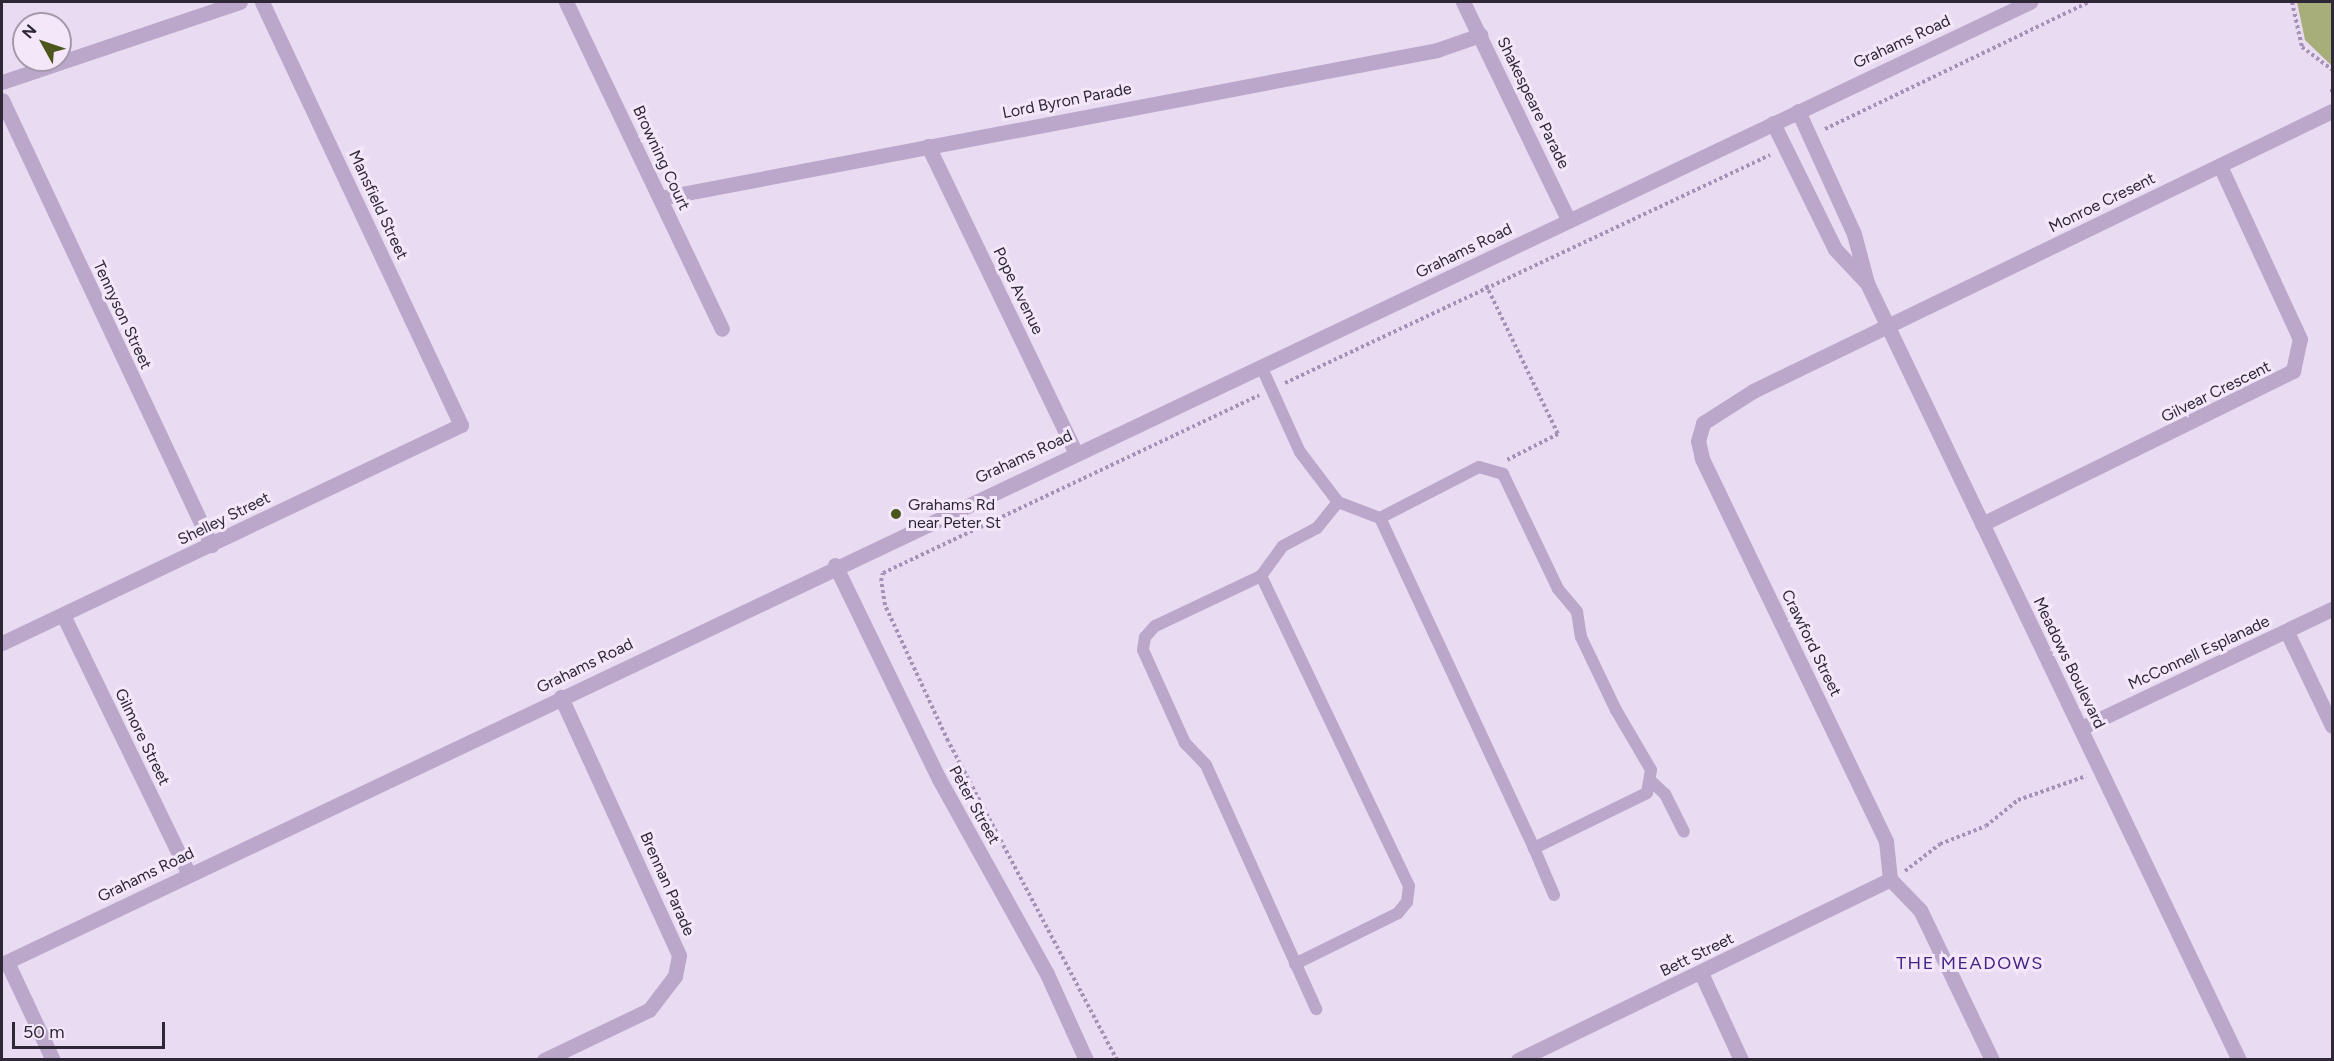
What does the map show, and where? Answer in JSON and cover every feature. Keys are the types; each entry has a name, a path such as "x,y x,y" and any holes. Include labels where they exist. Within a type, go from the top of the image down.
{"street":[{"path":"2,82 240,2"},
{"name":"Mansfield Street","path":"262,2 461,424"},
{"name":"Browning Court","path":"566,2 722,329"},
{"name":"Shakespeare Parade","path":"1463,2 1569,220"},
{"name":"Grahams Road","path":"4,963 835,565 1075,452 1262,368 2030,2"},
{"name":"Lord Byron Parade","path":"660,198 1437,50 1480,35"},
{"name":"Tennyson Street","path":"2,100 211,545"},
{"name":"Meadows Boulevard","path":"1798,111 1854,234 1867,283 2239,1059"},
{"name":"Monroe Cresent","path":"1888,327 2332,111"},
{"name":"Meadows Boulevard","path":"1773,123 1835,249 1867,283"},
{"name":"Pope Avenue","path":"928,146 1075,452"},
{"name":"Gilvear Crescent","path":"1982,524 2293,371 2300,339 2220,166"},
{"name":"Crawford Street","path":"1888,327 1714,412 1698,441 1886,840 1890,879"},
{"name":"Shelley Street","path":"2,643 461,424"},
{"name":"Peter Street","path":"835,565 939,779 1047,974 1086,1059"},
{"name":"McConnell Esplanade","path":"2081,728 2332,609"},
{"name":"Gilmore Street","path":"63,615 189,874"},
{"path":"2287,632 2332,726"},
{"name":"Brennan Parade","path":"544,1059 649,1010 675,976 679,955 561,697"},
{"path":"1890,879 1920,910 1992,1059"},
{"name":"Bett Street","path":"1518,1059 1701,974 1890,879"},
{"path":"4,963 52,1059"},
{"path":"1701,974 1740,1059"}],"lane":[{"path":"1262,368 1300,452 1338,502 1380,518 1554,895"},
{"path":"1380,518 1479,467 1492,467 1503,474 1558,589 1577,612 1581,637 1616,710 1630,727 1652,782 1665,794 1684,832"},
{"path":"1316,1009 1211,775 1185,743 1143,650 1144,637 1155,626 1261,576 1283,546 1317,528 1338,502"},
{"path":"1261,576 1409,886 1407,902 1398,913 1295,964"},
{"path":"1534,848 1639,799 1652,782"}],"path":[{"path":"1825,129 2089,2"},
{"path":"2292,2 2302,47 2332,70"},
{"path":"1117,1059 948,741 885,605 881,581 883,573 1487,286 1770,155"},
{"path":"1477,265 1558,434 1492,467"},
{"path":"1890,879 1940,844 1986,826 2018,800 2100,769"}],"shaded area":[{"path":"2297,2 2332,2 2332,66 2305,40"}],"place":[{"name":"Grahams Rd near Peter St","path":"896,514"}],"district":[{"name":"THE MEADOWS","path":"1970,963"}]}
